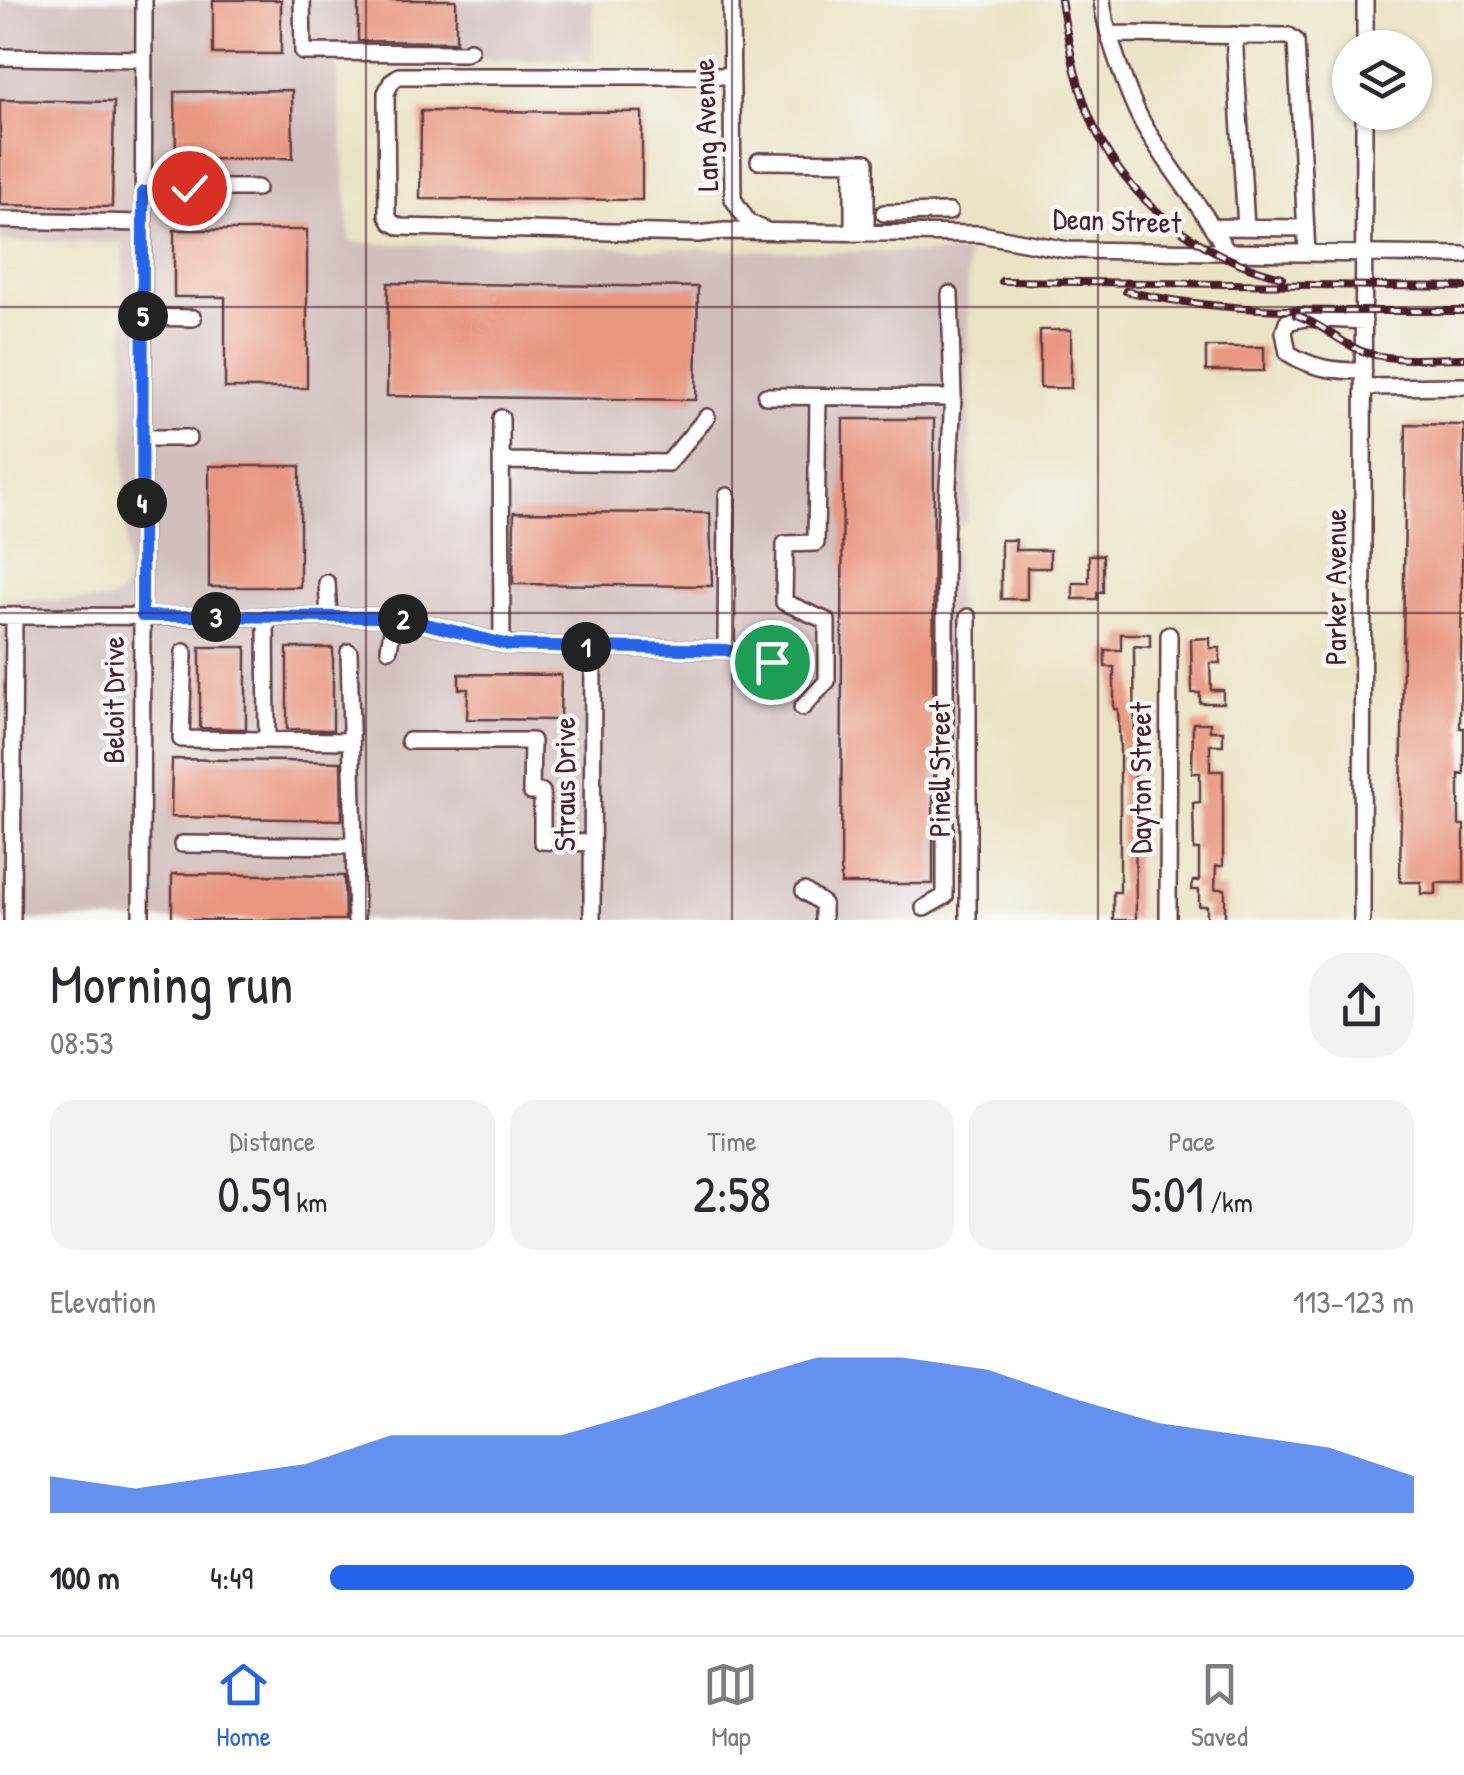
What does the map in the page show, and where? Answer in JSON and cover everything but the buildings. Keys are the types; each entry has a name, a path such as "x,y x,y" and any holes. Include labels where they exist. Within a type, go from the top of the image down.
{"street":[{"name":"Beloit Drive","path":"141,920 144,0"},
{"path":"302,0 303,52 470,50"},
{"name":"Lang Avenue","path":"731,0 733,199 748,222 768,231"},
{"path":"1102,0 1143,124 1226,252"},
{"path":"1365,0 1365,30"},
{"path":"1111,34 1289,36 1296,41 1307,253"},
{"path":"1234,35 1246,228"},
{"path":"0,57 144,59"},
{"name":"Dean Street","path":"731,76 399,76 386,93 387,215 400,226 678,233 980,234 1068,250 1464,256"},
{"name":"Parker Avenue","path":"1362,920 1364,130"},
{"path":"759,161 859,162 859,233"},
{"path":"143,192 257,188"},
{"path":"884,213 949,212"},
{"path":"0,220 143,223"},
{"path":"1213,227 1306,228"},
{"path":"924,908 945,896 945,538 953,398 950,294"},
{"path":"143,317 193,318"},
{"path":"1364,321 1305,318 1287,322 1284,332 1288,353 1306,364 1364,379 1464,386"},
{"path":"766,396 953,398"},
{"path":"802,708 826,682 827,621 784,602 785,544 816,543 818,398"},
{"path":"502,461 668,463 707,417"},
{"path":"501,418 502,644"},
{"path":"142,438 188,438"},
{"path":"726,650 727,496"},
{"path":"327,583 329,617"},
{"path":"12,920 7,616 394,618 502,644 726,650 772,662"},
{"path":"266,617 267,740"},
{"name":"Pinell Street","path":"968,617 968,920"},
{"path":"389,649 394,618"},
{"name":"Dayton Street","path":"1168,920 1169,636"},
{"name":"Straus Drive","path":"592,920 593,647"},
{"path":"184,652 180,739 351,741"},
{"path":"349,652 356,920"},
{"path":"409,741 532,741 531,792 542,792 542,841 592,843"},
{"path":"182,844 354,846"},
{"path":"804,891 823,904 823,920"}],"shaded area":[{"path":"0,0 593,0 593,60 336,58 350,243 967,254 967,519 956,529 957,913 942,920 0,920 0,600 108,601 118,597 126,586 123,243 0,241"}],"railway":[{"path":"1061,0 1086,107 1101,141 1134,188 1177,228 1202,244 1254,269 1282,277"},
{"path":"1002,281 1464,287"},
{"path":"1126,291 1251,308 1464,311"},
{"path":"1296,315 1371,354 1411,359 1464,358"}],"route":[{"path":"189,188 180,192 143,192 142,616 381,617 423,623 508,645 726,650 772,662"}]}
